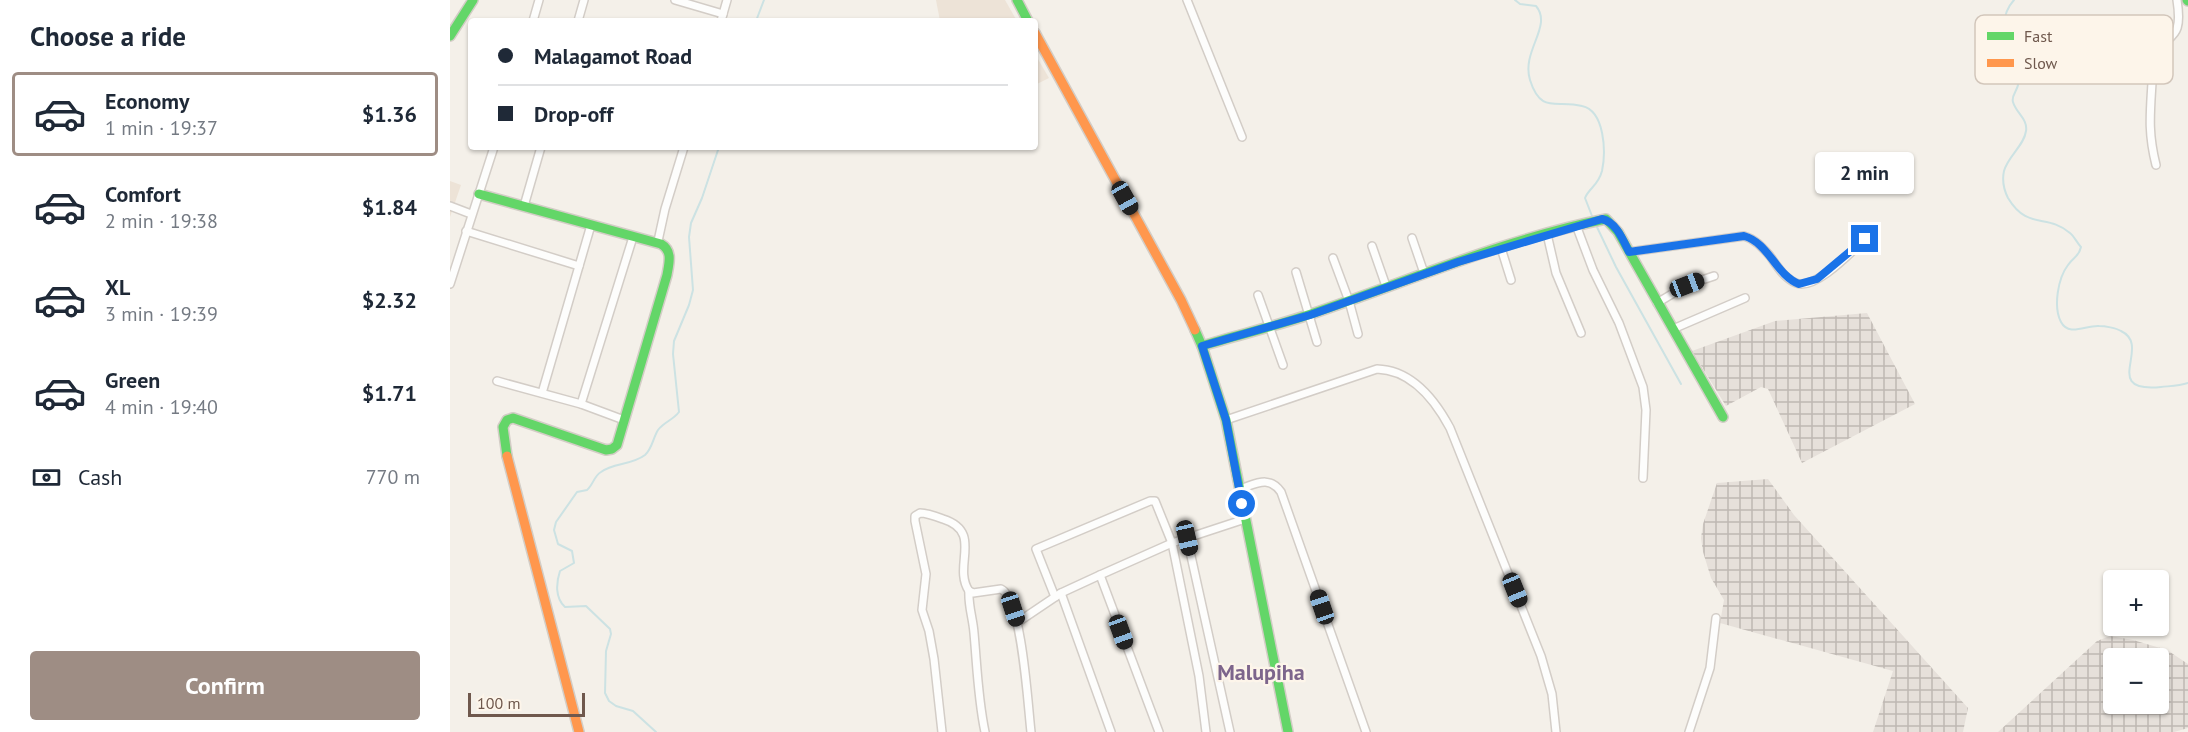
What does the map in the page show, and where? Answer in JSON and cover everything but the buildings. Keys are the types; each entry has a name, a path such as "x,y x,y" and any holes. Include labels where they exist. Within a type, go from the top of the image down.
{"street":[{"path":"450,36 473,0"},
{"path":"534,18 539,0"},
{"path":"580,18 584,0"},
{"path":"675,0 722,17 727,0"},
{"path":"1017,0 1027,18"},
{"path":"1187,0 1242,137"},
{"path":"2173,35 2179,23 2177,0"},
{"path":"1038,38 1181,300 1202,346 1226,420 1288,732"},
{"path":"2150,84 2149,130 2156,165"},
{"path":"450,284 493,150"},
{"path":"524,206 540,150"},
{"path":"658,241 665,208 683,150"},
{"path":"479,194 646,241 658,241 668,250 669,263 617,445 612,449 595,447 513,418 507,420 504,427 504,445 579,732"},
{"path":"450,206 471,214"},
{"path":"1202,346 1310,315 1386,286 1501,248 1576,225 1606,219 1614,226 1723,417"},
{"path":"542,393 591,225"},
{"path":"1576,225 1593,270 1619,323 1642,387 1646,410 1643,478"},
{"path":"466,231 579,266"},
{"path":"1546,234 1556,273 1581,333"},
{"path":"1629,252 1744,236 1752,238 1786,277 1799,284 1806,284 1823,276 1865,239"},
{"path":"581,404 633,237"},
{"path":"1412,238 1424,273"},
{"path":"1372,246 1386,286"},
{"path":"1501,248 1511,280"},
{"path":"1333,258 1358,334"},
{"path":"1296,272 1317,342"},
{"path":"1657,303 1687,285 1714,276"},
{"path":"1258,296 1283,364"},
{"path":"1673,329 1745,298"},
{"path":"1226,420 1377,369 1400,373 1415,383 1444,417 1477,496 1541,656 1552,694 1556,732"},
{"path":"497,381 581,404 624,420"},
{"path":"1239,489 1269,481 1275,484 1281,492 1366,732"},
{"path":"1111,732 1058,595 1036,553 1037,549 1152,500 1157,503 1172,543 1199,676 1206,732"},
{"path":"942,732 934,659 929,631 922,610 926,574 915,520 917,514 924,513 954,523 965,540 964,582 969,591 968,600 985,732"},
{"path":"1017,622 1058,595 1100,575 1172,543 1245,519"},
{"path":"1187,538 1230,732"},
{"path":"1100,575 1159,732"},
{"path":"969,591 974,593 1004,590 1009,596 1017,622 1031,732"},
{"path":"1689,732 1710,668 1716,618"}],"shaded area":[{"path":"936,0 1005,0 1015,18 939,18"},
{"path":"1038,59 1049,78 1038,84"},
{"path":"450,181 461,185 450,217"},
{"path":"1867,313 1915,404 1802,463 1768,389 1761,387 1726,406 1692,351 1775,321"},
{"path":"1768,479 1794,515 1968,708 1963,732 1873,732 1893,671 1720,623 1724,600 1711,578 1703,552 1701,538 1703,524 1717,483"},
{"path":"2110,636 2160,648 2103,648 2103,714 2169,714 2169,651 2188,664 2188,728 2174,732 1998,732 2097,641"}],"waterway":[{"path":"757,18 764,0"},
{"path":"1515,0 1520,4 1536,6 1540,14 1541,22 1528,69 1534,91 1539,98 1551,104 1573,104 1590,109 1599,124 1604,154 1602,171 1585,198 1592,216"},
{"path":"2006,15 2014,0"},
{"path":"2018,84 2013,100 2025,123 2026,131 2003,174 2005,192 2015,208 2023,215 2062,227 2081,247 2079,253 2070,262 2059,285 2057,309 2061,322 2068,329 2073,330 2101,326 2121,331 2129,338 2132,347 2130,376 2133,383 2143,387 2188,383"},
{"path":"656,732 633,711 616,706 609,701 605,693 606,651 611,634 610,629 586,606 565,607 559,599 557,590 560,571 574,563 572,551 558,544 554,530 556,522 577,492 587,490 597,476 606,469 634,461 645,455 658,430 679,412 673,354 674,341 693,290 689,237 691,223 718,150"},
{"path":"1596,225 1616,267 1681,384"}],"traffic: fast":[{"path":"450,36 473,0"},
{"path":"1017,0 1026,18"},
{"path":"479,194 661,244 669,254 667,275 617,445 606,450 513,418 507,420 503,427 507,456"},
{"path":"1202,346 1284,323 1494,249 1568,227 1606,219 1618,232 1723,417"},
{"path":"1195,330 1226,420 1288,732"}],"traffic: slow":[{"path":"1038,38 1181,300 1195,330"},
{"path":"507,456 579,732"}],"district":[{"name":"Malupiha","path":"1261,672"}],"route":[{"path":"1242,504 1226,420 1202,346 1310,315 1458,262 1602,219 1606,219 1614,226 1629,252 1744,236 1752,238 1786,277 1799,284 1806,284 1817,279 1865,239"}]}
